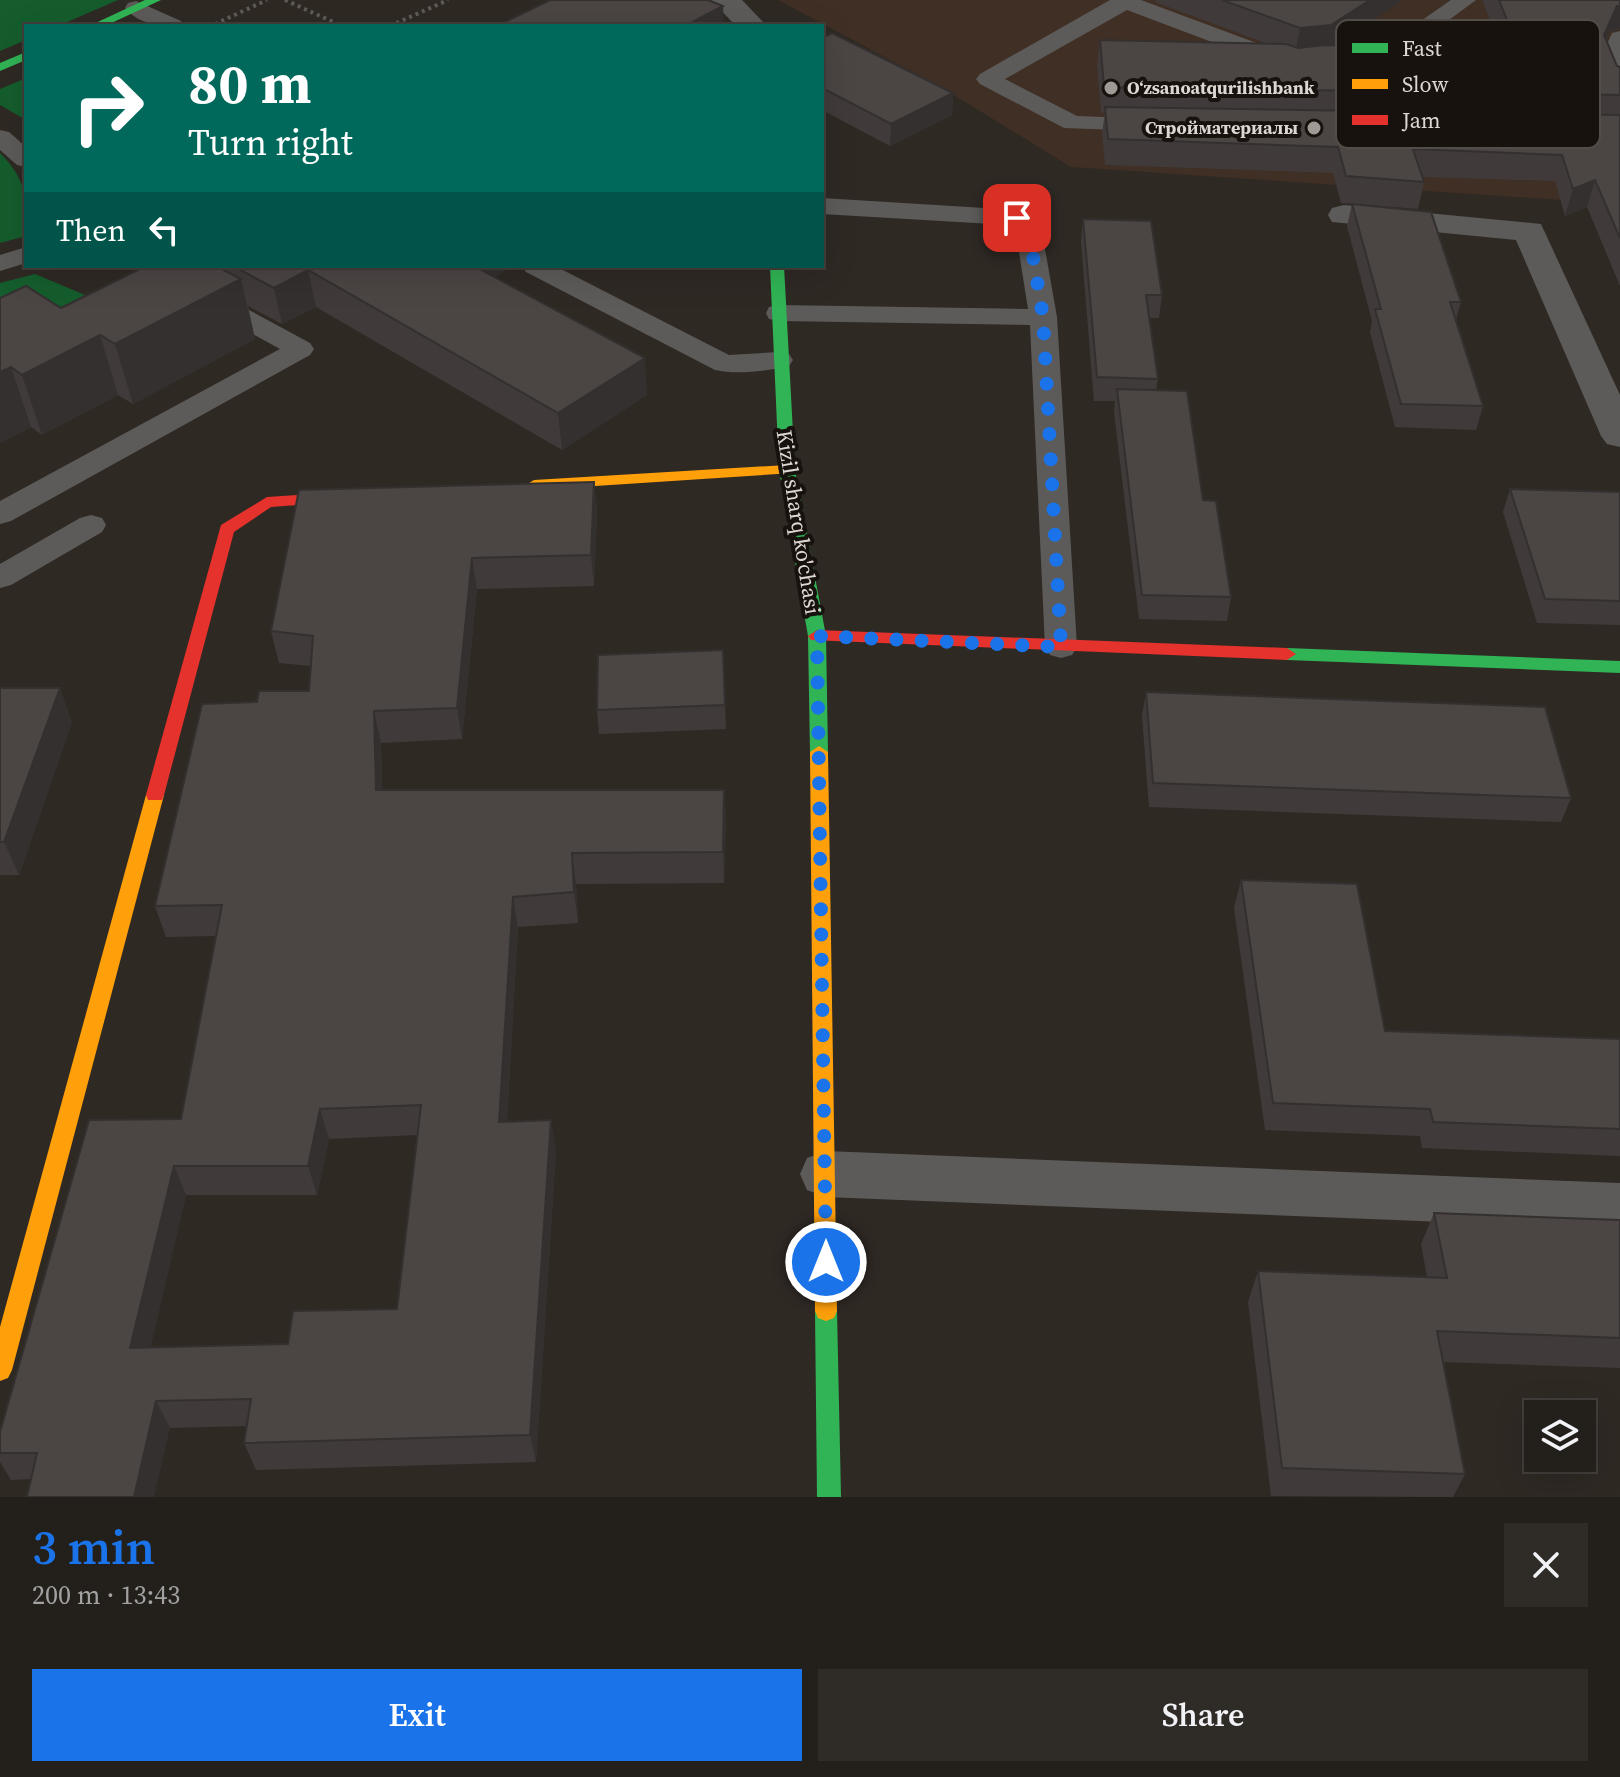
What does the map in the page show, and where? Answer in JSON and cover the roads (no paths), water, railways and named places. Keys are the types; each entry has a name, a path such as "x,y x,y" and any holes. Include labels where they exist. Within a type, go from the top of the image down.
{"street":[{"path":"725,0 751,24"},
{"path":"100,24 146,4"},
{"path":"0,67 24,57"},
{"path":"1344,215 1529,231 1620,436"},
{"name":"Kizil sharq ko'chasi","path":"777,268 779,360 787,470 817,636 829,1497"},
{"path":"519,486 787,470"},
{"path":"0,1370 227,529 267,502 377,495"},
{"path":"817,636 1620,667"},
{"path":"826,1174 1620,1206"}],"lane":[{"path":"1436,20 1465,0"},
{"path":"1166,124 1072,123 988,79 1124,1 1293,64"},
{"path":"146,4 171,24"},
{"path":"1620,38 1610,62 1620,86"},
{"path":"1324,61 1336,60"},
{"path":"0,137 24,158"},
{"path":"824,206 1017,218 1029,232 1043,317 1061,647"},
{"path":"0,263 24,256"},
{"path":"0,514 300,349 153,268"},
{"path":"539,268 725,364 779,360"},
{"path":"779,313 1043,317"},
{"path":"0,578 91,525"}],"place":[{"name":"Oʻzsanoatqurilishbank","path":"1111,88"},
{"name":"Стройматериалы","path":"1314,128"}]}
